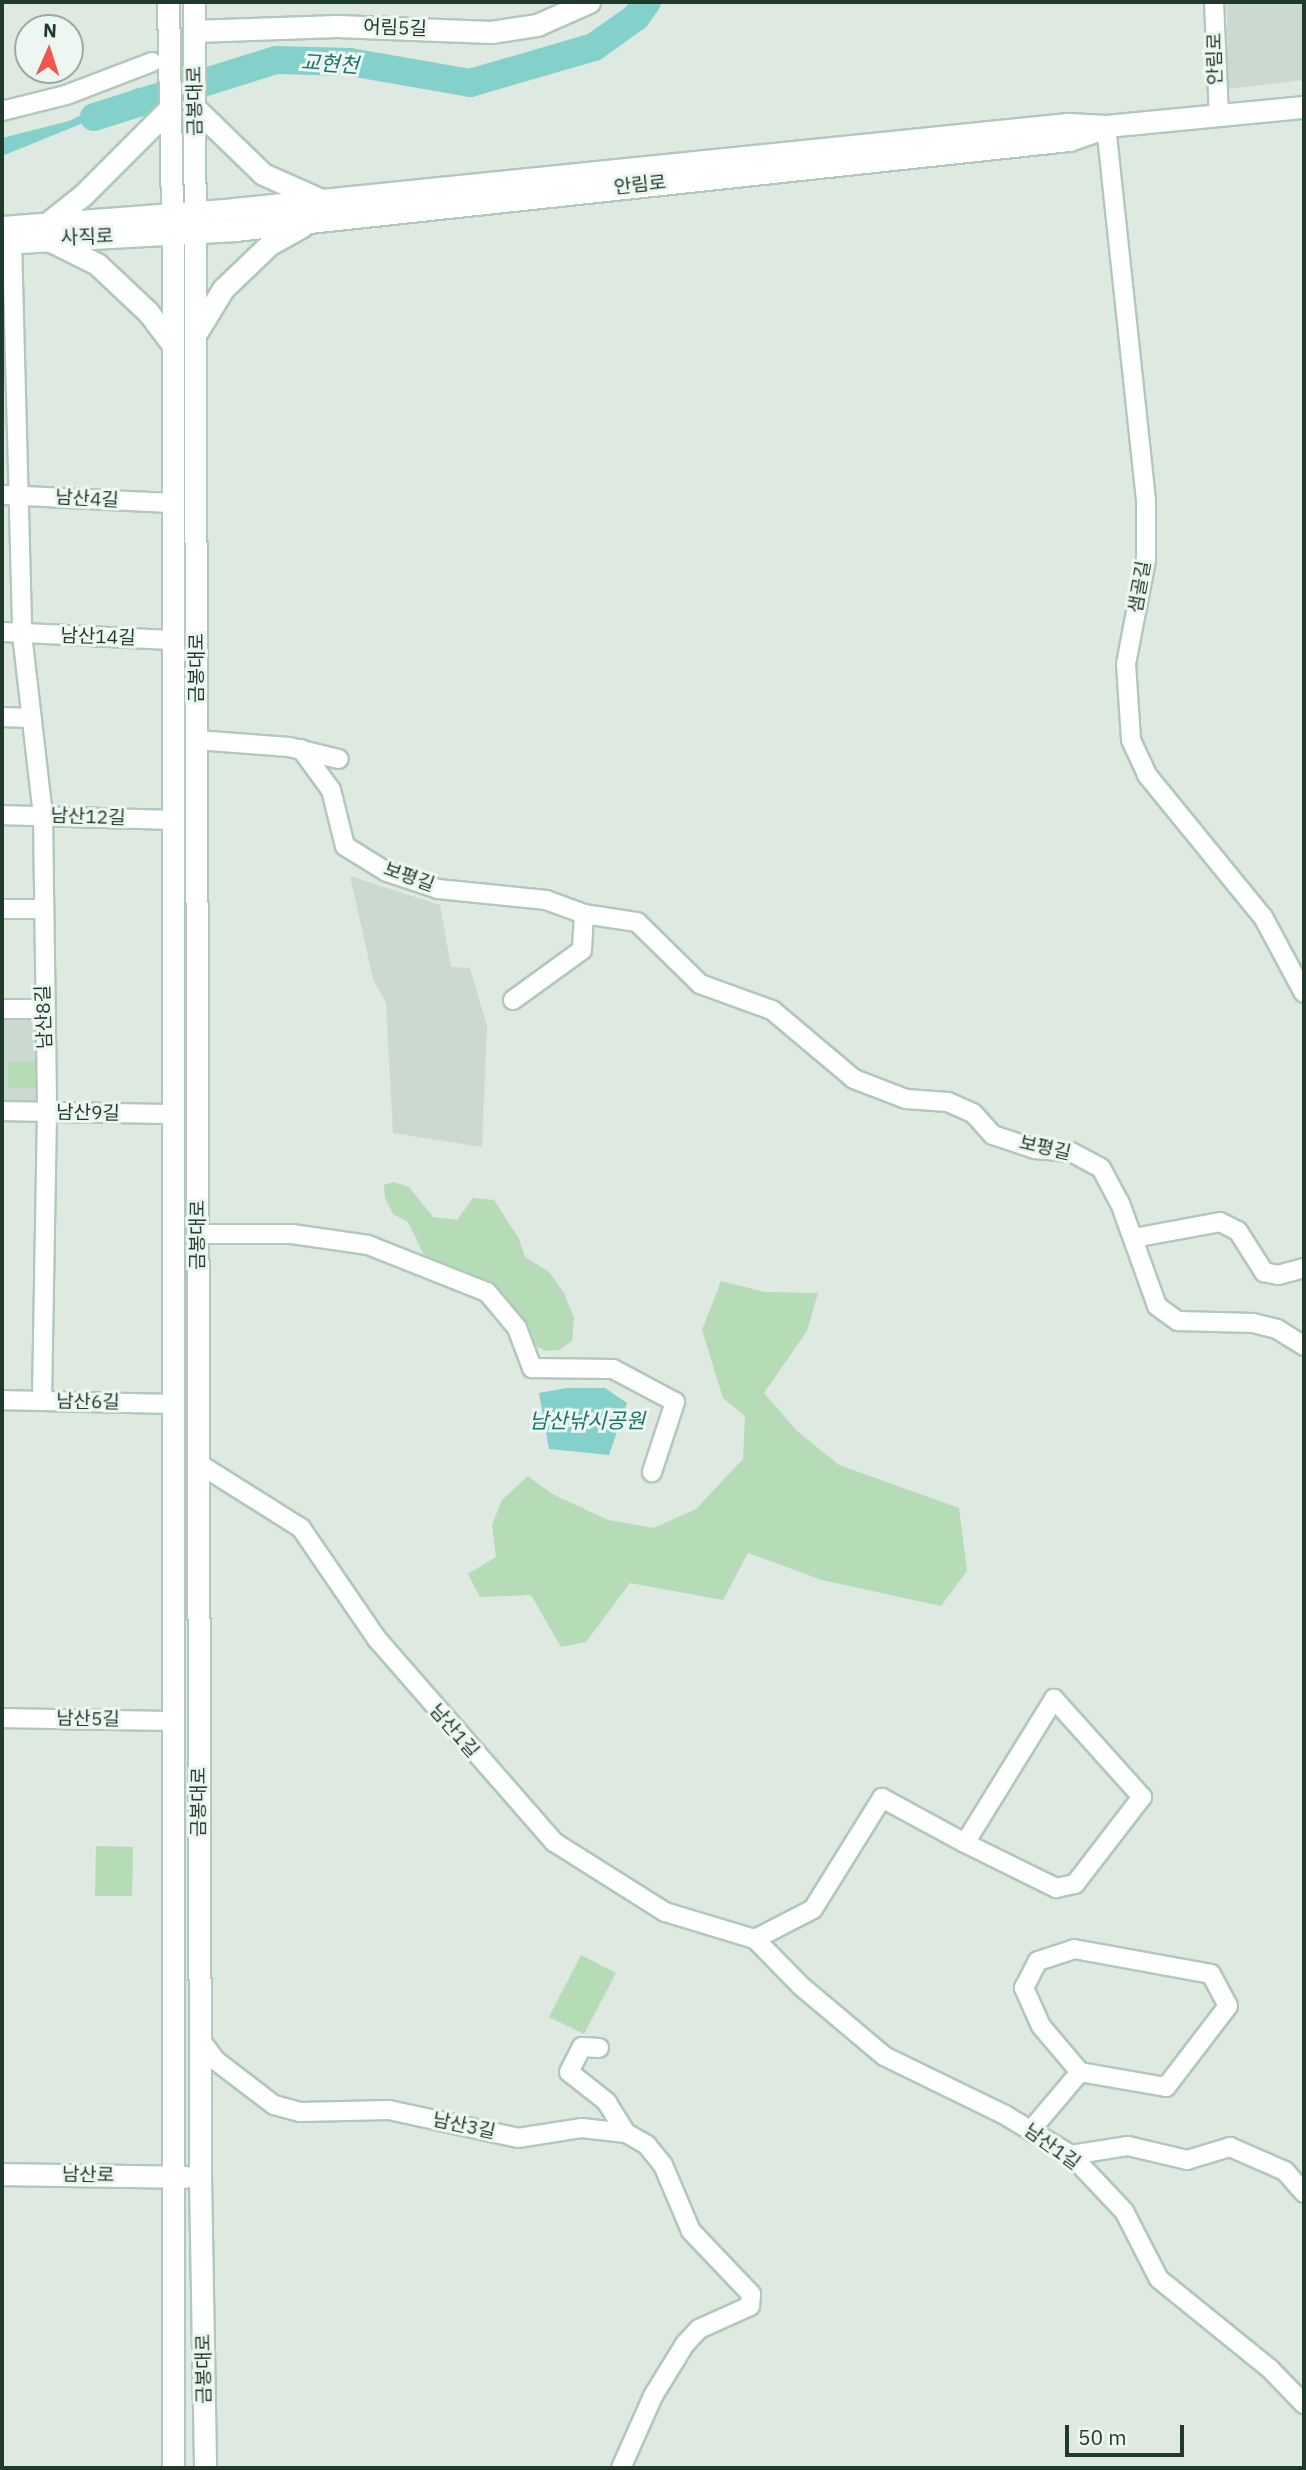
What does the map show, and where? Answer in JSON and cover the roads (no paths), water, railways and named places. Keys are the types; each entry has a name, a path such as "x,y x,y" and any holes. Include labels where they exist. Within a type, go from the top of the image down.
{"street":[{"name":"금봉대로","path":"169,2 173,345 175,1404 173,2468"},
{"name":"금봉대로","path":"194,2 197,212 200,2177 205,2468"},
{"name":"어림5길","path":"194,31 337,26 491,32 537,25 589,2"},
{"name":"안림로","path":"1214,2 1219,117"},
{"path":"2,111 65,95 152,62"},
{"name":"안림로","path":"171,213 1068,124 1106,126 1304,107"},
{"path":"169,109 48,230 97,264 148,312 173,345"},
{"path":"196,109 263,174 321,200"},
{"name":"안림로","path":"172,235 1069,140 1106,126"},
{"name":"샘골길","path":"1106,126 1146,500 1146,560 1126,664 1131,740 1147,775 1263,917 1304,993"},
{"name":"사직로","path":"5,237 171,213"},
{"path":"197,332 223,289 270,244 313,220"},
{"name":"사직로","path":"48,230 172,235"},
{"path":"5,237 8,495 22,634"},
{"name":"남산4길","path":"8,495 173,503"},
{"name":"남산14길","path":"2,632 173,640"},
{"name":"남산8길","path":"22,634 43,816 42,909 47,1112 42,1401"},
{"path":"2,718 30,718"},
{"path":"197,740 301,749 339,759"},
{"name":"보평길","path":"301,749 331,789 345,846 387,872 438,889 546,900 584,914 637,922 700,984 772,1010 854,1079 906,1099 948,1102 973,1113 993,1135 1035,1149 1072,1152 1101,1168 1134,1238 1157,1306 1178,1321 1253,1323 1277,1329 1304,1346"},
{"name":"남산12길","path":"2,815 174,820"},
{"path":"2,909 42,909"},
{"path":"513,1000 582,950 584,914"},
{"path":"2,1009 44,1009"},
{"name":"남산9길","path":"2,1111 174,1114"},
{"path":"1134,1238 1220,1222 1238,1231 1264,1272 1278,1275 1304,1268"},
{"path":"198,1234 292,1234 368,1245 488,1292 517,1328 532,1368 613,1369 675,1402 652,1472"},
{"name":"남산6길","path":"2,1400 175,1404"},
{"name":"남산1길","path":"199,1464 301,1528 376,1639 554,1842 665,1912 755,1939 801,1986 884,2056 1031,2130 1071,2155 1124,2211 1159,2279 1270,2369 1304,2404"},
{"path":"755,1939 813,1909 881,1798 965,1843 1056,1888 1075,1884 1142,1797 1054,1699 965,1843"},
{"name":"남산5길","path":"2,1718 174,1721"},
{"path":"1074,1949 1211,1974 1228,2006 1166,2087 1080,2072 1041,2026 1024,1987 1038,1961 1074,1949"},
{"name":"남산3길","path":"200,2039 215,2060 274,2105 300,2112 389,2110 518,2138 582,2129 626,2133"},
{"path":"599,2048 582,2048 569,2072 607,2102 626,2133 647,2145 663,2165 691,2231 751,2294 750,2306 699,2329 685,2344 653,2396 621,2468"},
{"path":"1031,2130 1080,2072"},
{"path":"1071,2155 1128,2146 1187,2160 1230,2147 1285,2171 1304,2193"},
{"name":"남산로","path":"2,2174 200,2177"}],"water":[{"path":"139,87 128,110 98,117 2,156 2,138 69,121"},
{"name":"남산낚시공원","path":"567,1388 605,1388 627,1403 609,1455 549,1449 539,1393"}],"waterway":[{"name":"교현천","path":"94,117 276,60 350,62 470,83 594,47 636,17 647,2"}]}
